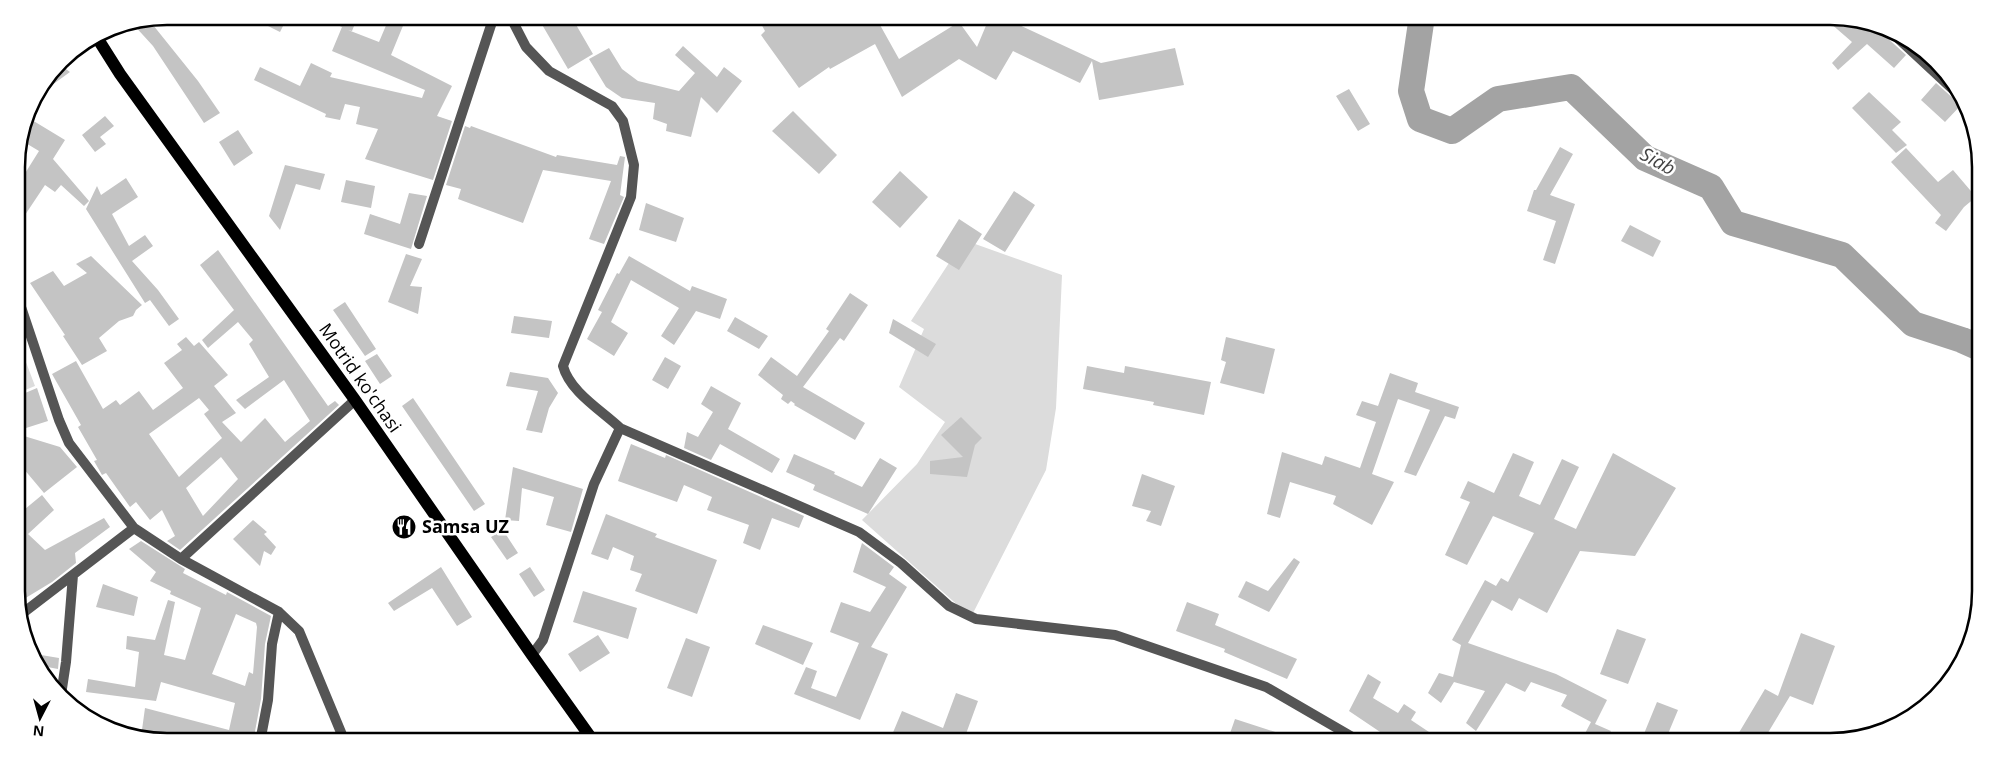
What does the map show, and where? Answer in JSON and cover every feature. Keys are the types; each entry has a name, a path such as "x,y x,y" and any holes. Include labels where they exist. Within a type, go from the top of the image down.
{"main road":[{"name":"Motrid ko'chasi","path":"100,42 120,74 355,400 588,733"}],"street":[{"path":"419,244 491,25"},
{"path":"515,25 526,47 549,71 612,106 622,121 634,165 631,197 563,366 566,378 620,428 859,532 901,563 949,606 976,619 1115,635 1266,687 1345,733"},
{"path":"1912,51 1943,80"},
{"path":"25,319 59,420 69,442 134,528 181,559 279,612 299,631 341,733"},
{"path":"181,559 355,400"},
{"path":"532,656 543,640 594,484 620,428"},
{"path":"26,611 134,528"},
{"path":"62,687 73,575"},
{"path":"262,733 268,700 272,644 279,612"}],"shaded area":[{"path":"964,240 1062,275 1056,408 1046,470 971,617 862,520 917,464 945,422 899,387 924,329 911,321"},
{"path":"25,360 35,386 25,390"}],"building":[{"path":"266,25 284,25 280,32"},
{"path":"337,25 354,25 352,31 348,30 379,42 386,25 403,25 391,55 452,86 437,116 452,121 433,180 365,159 378,129 356,124 360,107 345,104 340,120 325,117 326,114 254,80 260,67 300,86 311,63 332,73 330,77 422,98 425,90 332,51 342,27"},
{"path":"542,25 576,25 593,54 568,69"},
{"path":"762,25 880,25 899,59 954,25 961,25 977,47 986,25 1019,25 1101,63 1175,48 1184,85 1099,100 1092,61 1080,83 1013,51 996,80 959,59 902,97 875,44 830,69 829,67 799,88 761,35 765,31"},
{"path":"1833,25 1849,26 1876,33 1887,37 1906,55 1894,68 1867,44 1838,70 1832,63 1852,42"},
{"path":"153,26 198,81 220,113 204,123 153,46 137,29"},
{"path":"683,46 717,77 724,67 742,81 717,113 701,97 691,137 666,131 667,124 653,119 655,103 622,98 606,87 589,59 609,48 622,69 638,81 679,91 695,73 675,55"},
{"path":"65,68 70,72 50,87"},
{"path":"1936,83 1955,99 1959,107 1945,122 1921,100"},
{"path":"1349,89 1370,124 1358,131 1336,96"},
{"path":"1869,92 1901,122 1892,130 1907,145 1896,153 1852,108"},
{"path":"793,111 837,155 819,174 772,131"},
{"path":"105,116 114,126 100,137 106,144 95,152 82,135"},
{"path":"33,121 65,140 53,159 89,201 84,206 61,185 55,192 45,185 25,215 25,173 39,151 27,144"},
{"path":"465,126 470,128 471,126 556,157 557,155 617,165 620,156 625,157 620,195 624,197 604,244 589,239 611,181 543,170 523,223 458,199 461,189 446,185"},
{"path":"238,130 253,153 234,166 219,142"},
{"path":"1560,147 1573,154 1550,195 1575,204 1555,264 1543,260 1556,221 1527,211 1534,190 1536,190"},
{"path":"1906,148 1938,182 1953,170 1972,192 1972,200 1964,207 1946,231 1935,223 1941,215 1891,162"},
{"path":"285,165 325,174 320,190 296,184 280,230 269,216"},
{"path":"900,171 928,197 900,228 872,202"},
{"path":"126,178 138,197 112,214 129,246 145,235 153,246 132,261 158,290 179,319 169,326 150,300 145,303 86,209 97,186 101,195"},
{"path":"346,180 375,186 371,208 341,202"},
{"path":"1014,191 1035,205 1005,252 983,239"},
{"path":"409,193 427,196 411,249 364,234 370,214 400,224"},
{"path":"646,203 684,218 676,242 639,230"},
{"path":"959,219 982,234 959,270 936,256"},
{"path":"1630,225 1661,241 1653,257 1621,241"},
{"path":"218,250 328,406 335,401 339,405 180,550 167,541 175,536 162,510 150,520 136,502 130,507 106,473 102,475 94,461 97,460 78,427 81,425 52,374 76,361 103,409 116,400 120,405 139,391 153,410 183,388 164,363 182,350 177,344 186,337 194,346 199,342 228,375 214,386 236,413 222,422 241,442 265,418 285,442 310,421 284,380 245,409 236,400 269,377 249,344 253,340 238,322 208,348 202,340 234,310 200,265","holes":["199,398 209,410 204,414 222,438 179,477 149,434","221,457 238,479 203,516 186,488"]},
{"path":"406,254 422,259 410,286 422,287 418,314 388,302"},
{"path":"91,256 142,305 133,316 119,321 99,338 107,351 82,365 63,336 65,335 30,283 53,271 64,286 87,273 76,264"},
{"path":"629,256 690,291 692,286 727,299 720,319 696,311 674,345 661,336 679,308 631,280 611,322 628,333 614,356 587,339 602,312 598,310 617,273 619,274"},
{"path":"850,293 868,305 844,341 840,338 803,387 865,423 855,440 794,405 791,401 788,404 781,399 783,395 758,375 771,357 797,376 829,331 826,329"},
{"path":"345,302 376,349 365,356 333,310"},
{"path":"514,316 552,321 549,338 511,333"},
{"path":"735,317 768,336 759,349 727,331"},
{"path":"893,319 936,344 928,357 889,333"},
{"path":"1226,337 1275,349 1264,394 1220,383 1226,362 1221,360"},
{"path":"377,354 392,376 380,384 365,361"},
{"path":"665,357 681,366 668,389 652,380"},
{"path":"1087,366 1124,373 1125,366 1211,382 1204,415 1153,405 1154,402 1083,389"},
{"path":"510,372 548,378 558,393 549,408 542,433 526,430 538,391 506,386"},
{"path":"1390,373 1418,383 1415,392 1459,407 1455,419 1445,416 1416,476 1404,472 1430,410 1398,399 1372,474 1394,482 1372,525 1333,504 1336,496 1290,482 1280,518 1267,514 1282,452 1322,465 1325,456 1360,468 1376,422 1356,415 1362,401 1378,406"},
{"path":"711,386 741,403 728,429 780,459 772,473 720,444 711,460 684,448 687,432 698,437 713,412 701,404"},
{"path":"37,388 48,421 26,428 25,393"},
{"path":"413,398 485,504 474,511 402,406"},
{"path":"961,417 982,438 975,445 967,477 930,474 930,461 963,457 941,435"},
{"path":"25,436 60,447 77,467 44,493 25,470"},
{"path":"631,444 665,458 666,455 804,516 799,528 772,518 760,550 743,543 749,525 707,510 712,497 684,485 677,502 618,481"},
{"path":"1513,453 1534,462 1519,496 1540,505 1562,459 1579,467 1554,519 1576,529 1613,453 1676,488 1635,556 1580,551 1547,613 1519,598 1512,611 1492,600 1468,643 1556,674 1607,700 1595,724 1611,731 1610,733 1585,733 1591,722 1561,706 1567,695 1531,682 1525,692 1506,683 1476,731 1466,723 1485,691 1454,682 1441,703 1428,693 1439,673 1453,677 1461,645 1452,640 1485,580 1496,586 1501,578 1508,582 1534,533 1493,516 1467,565 1445,555 1470,502 1460,498 1468,481 1494,493"},
{"path":"794,454 835,472 834,474 862,487 880,458 897,468 868,514 813,490 815,485 786,472"},
{"path":"513,467 583,489 571,532 546,525 554,497 522,488 519,521 505,520"},
{"path":"1142,474 1175,486 1161,526 1146,521 1151,511 1132,506"},
{"path":"42,495 54,510 28,534 45,550 104,518 110,527 75,553 76,563 52,582 25,598 25,591 25,509"},
{"path":"606,514 657,534 655,537 717,560 697,614 635,591 642,574 630,570 634,556 613,547 608,560 591,554"},
{"path":"253,520 267,532 264,534 276,547 271,555 264,551 260,566 233,539"},
{"path":"503,530 518,553 507,560 491,537"},
{"path":"141,541 185,569 183,573 226,595 227,592 271,616 265,644 261,699 255,733 167,733 142,731 145,708 229,730 235,703 161,682 156,701 86,692 88,679 135,687 139,652 126,649 127,636 155,640 168,600 175,602 164,655 185,660 201,608 170,594 171,591 150,581 156,572 129,549","holes":["236,614 256,623 253,674 249,672 245,686 212,674"]},
{"path":"862,543 894,567 889,574 907,587 871,647 888,654 860,720 794,694 806,667 817,671 811,688 836,697 859,643 830,632 841,602 870,612 886,587 853,572"},
{"path":"1294,558 1300,562 1269,612 1238,597 1246,581 1268,591"},
{"path":"441,567 472,617 457,626 432,588 394,611 388,603"},
{"path":"530,567 545,590 534,597 519,574"},
{"path":"103,584 138,597 134,616 96,607"},
{"path":"583,591 637,608 628,639 573,622"},
{"path":"1187,602 1219,614 1215,625 1297,659 1287,679 1224,652 1225,649 1176,631"},
{"path":"763,625 813,643 803,665 755,644"},
{"path":"1617,629 1646,639 1628,684 1600,674"},
{"path":"1801,633 1835,646 1813,705 1790,696 1768,733 1739,733 1765,689 1778,696"},
{"path":"598,635 610,653 580,672 568,654"},
{"path":"686,638 710,647 692,697 667,688"},
{"path":"41,655 59,658 58,669 47,667"},
{"path":"1368,674 1381,682 1373,698 1398,713 1404,704 1416,712 1411,720 1430,733 1382,733 1349,711"},
{"path":"956,693 978,701 966,733 893,733 902,711 943,728"},
{"path":"1657,702 1678,710 1668,733 1644,733"},
{"path":"1235,719 1278,733 1230,733"}],"waterway":[{"name":"Siab","path":"1421,25 1411,91 1420,119 1452,131 1498,99 1571,87 1645,158 1711,187 1733,223 1842,255 1913,324 1972,344"}],"place":[{"name":"Samsa UZ","path":"404,527"}]}
